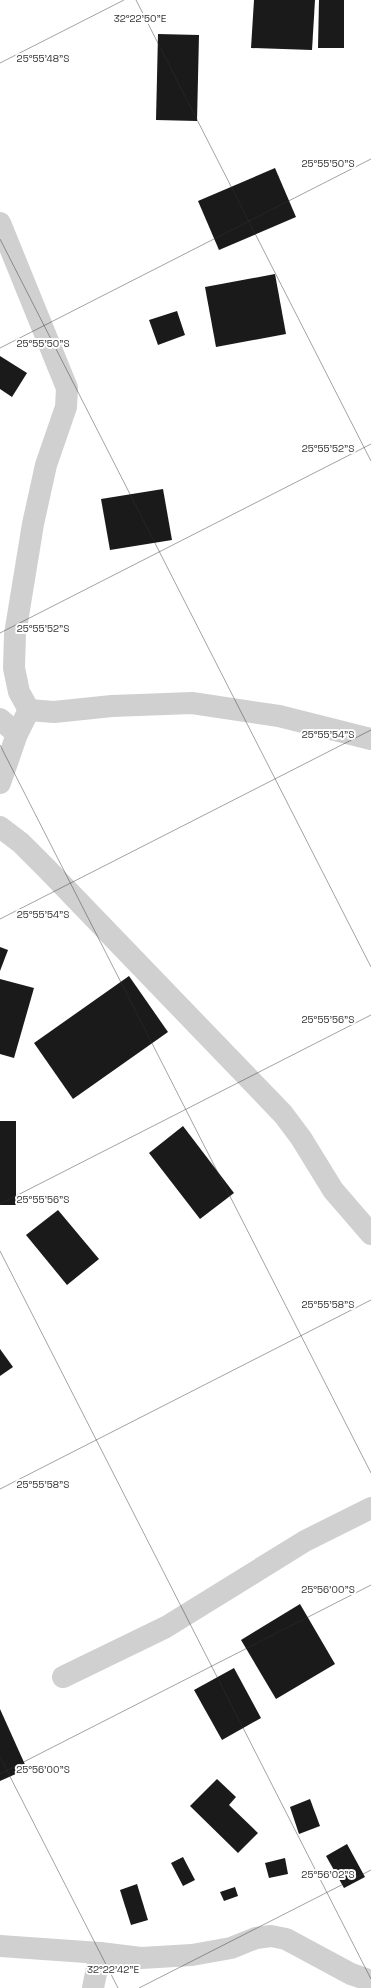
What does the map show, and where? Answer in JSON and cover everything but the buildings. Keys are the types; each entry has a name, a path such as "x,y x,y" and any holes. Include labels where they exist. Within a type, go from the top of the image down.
{"street":[{"path":"0,223 67,388 66,408 46,465 33,524 15,634 14,668 19,692 29,710"},
{"path":"29,710 54,712 112,706 192,703 279,716 371,739"},
{"path":"0,783 18,734 29,710"},
{"path":"0,719 18,734"},
{"path":"0,827 21,843 47,869 283,1114 301,1138 333,1190 371,1234"},
{"path":"63,1677 166,1627 305,1541 371,1508"},
{"path":"0,1946 100,1953 141,1958 192,1955 231,1948 256,1938 271,1936 286,1939 351,1974 371,1982"},
{"path":"93,1988 100,1953"}]}
